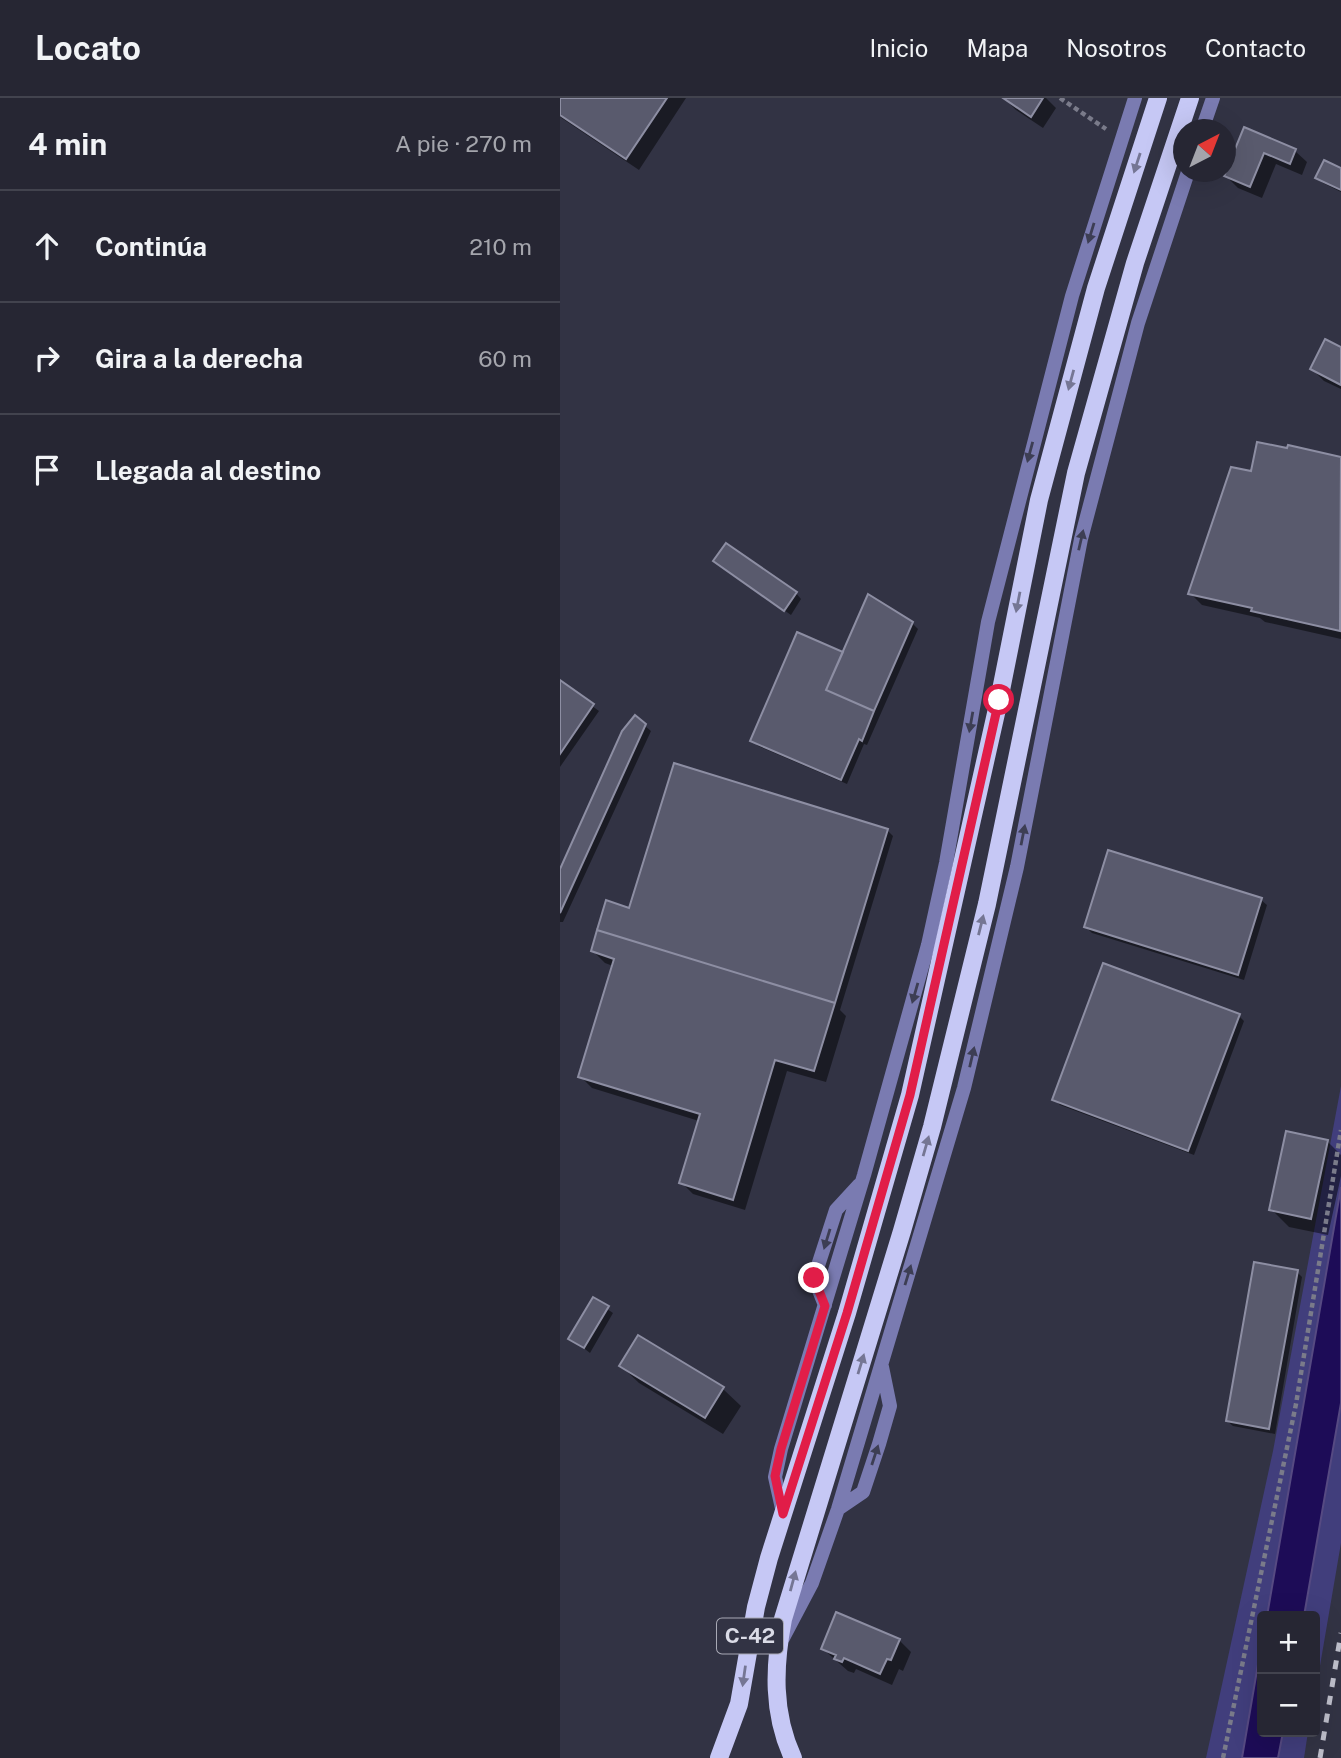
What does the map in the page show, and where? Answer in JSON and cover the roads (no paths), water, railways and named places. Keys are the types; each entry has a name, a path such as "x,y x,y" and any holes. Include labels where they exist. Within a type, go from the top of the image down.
{"main road":[{"name":"C-42","path":"719,1758 739,1704 756,1608 783,1514 847,1313 910,1095 999,700 1039,500 1096,288 1158,98"},
{"name":"C-42","path":"793,1758 779,1720 775,1686 777,1647 798,1565 932,1127 986,904 1076,473 1135,263 1190,98"}],"lane":[{"path":"783,1514 775,1476 781,1449 862,1182 928,945 946,863 988,622 1072,296 1135,98"},
{"path":"1206,119 1213,98"},
{"path":"777,1647 812,1583 838,1509 863,1492 890,1406 882,1364 964,1088 1017,867 1081,539 1138,323 1185,182"}],"railway":[{"path":"1320,1758 1341,1633"}]}
